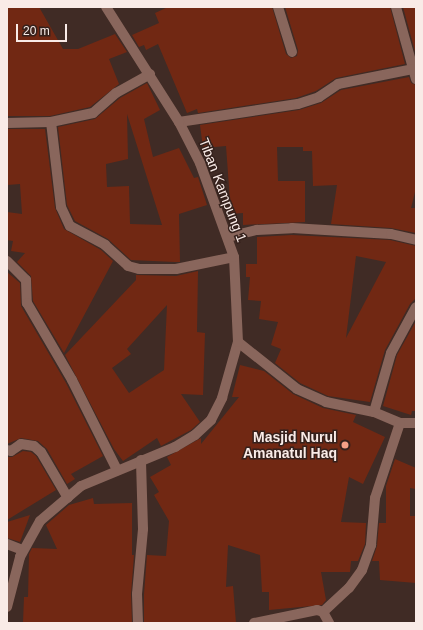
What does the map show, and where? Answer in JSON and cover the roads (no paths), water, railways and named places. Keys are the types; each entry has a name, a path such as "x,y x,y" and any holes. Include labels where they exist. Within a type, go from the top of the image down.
{"street":[{"name":"Tiban Kampung 1","path":"7,607 23,550 40,521 81,486 140,460 175,447 195,435 211,420 222,398 238,342 234,257 200,163 179,122 150,74 106,7"},
{"path":"278,7 292,52"},
{"path":"396,7 416,79"},
{"path":"179,122 298,104 319,97 338,84 413,69"},
{"path":"7,123 51,122 92,113 116,93 150,74"},
{"path":"51,122 61,207 70,226 105,245 128,266 139,269 176,269 234,257"},
{"path":"228,237 257,230 292,228 391,234 416,240"},
{"path":"7,261 26,280 27,303 88,411 117,470"},
{"path":"374,412 391,353 416,307"},
{"path":"238,342 297,389 326,402 374,412 400,423 416,423"},
{"path":"323,612 349,588 362,570 371,545 375,498 400,423"},
{"path":"7,450 11,451 21,444 34,446 41,452 68,498"},
{"path":"138,623 136,594 143,529 140,460"},
{"path":"7,544 23,550"},
{"path":"254,623 317,610 323,612 329,623"}],"place":[{"name":"Masjid Nurul Amanatul Haq","path":"345,445"}]}
